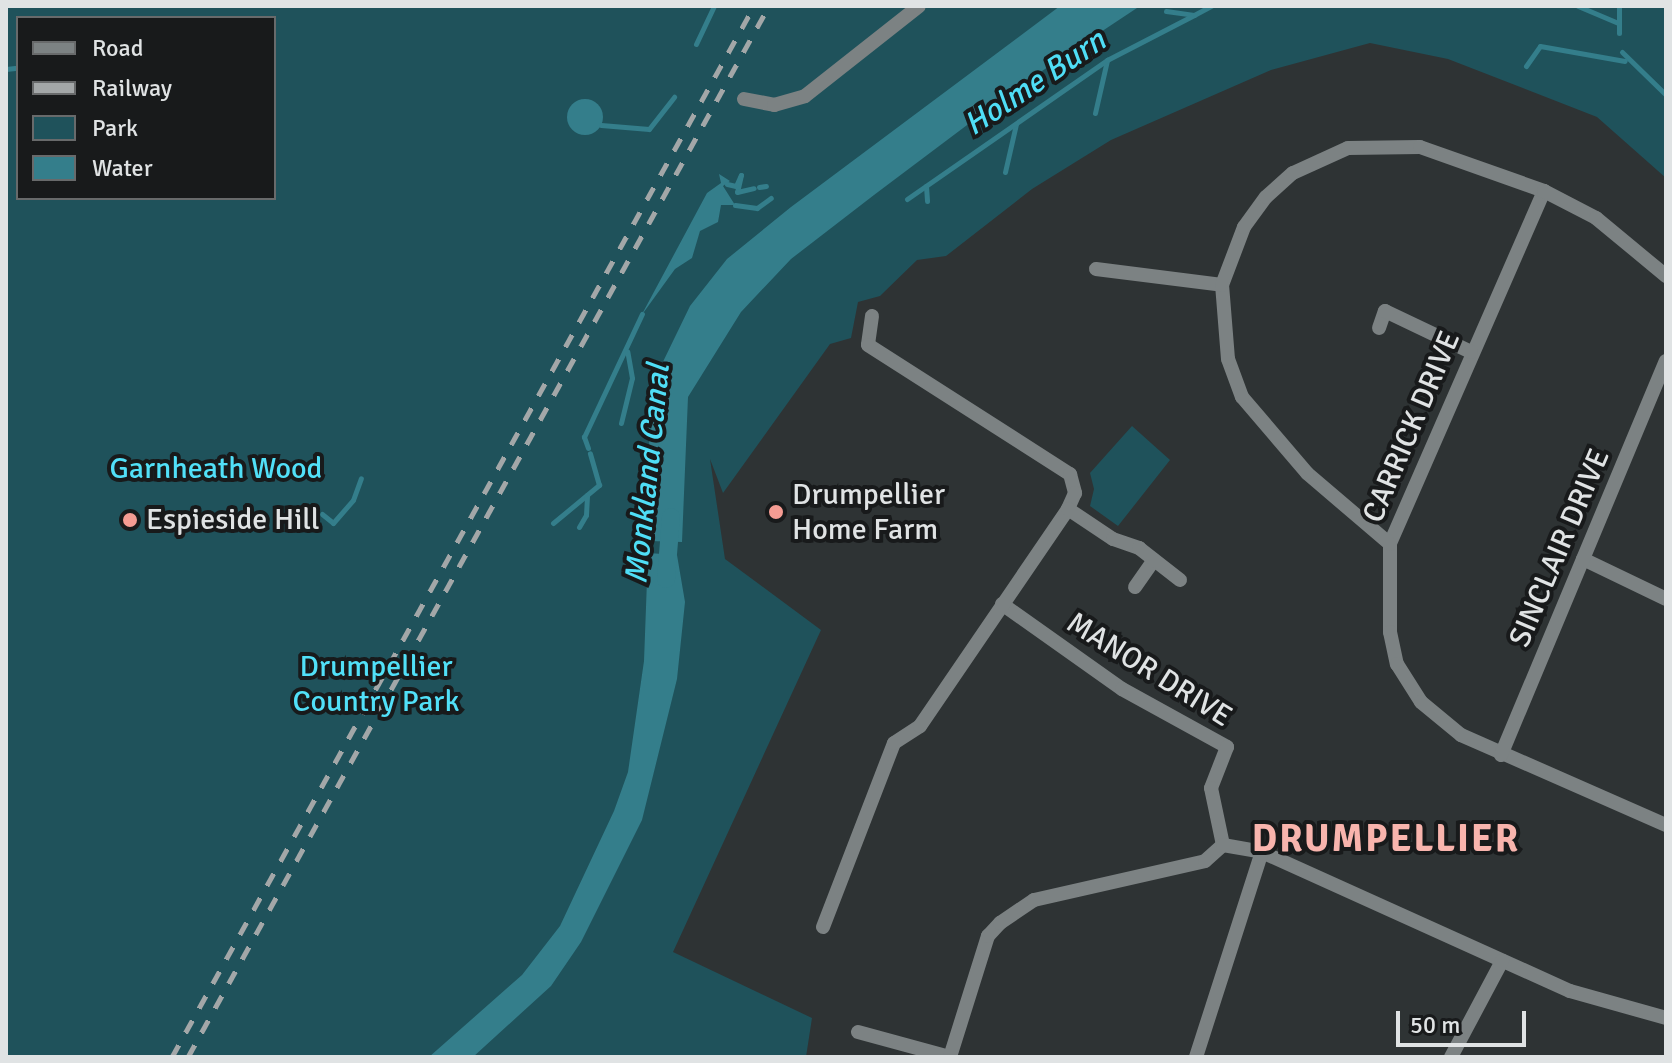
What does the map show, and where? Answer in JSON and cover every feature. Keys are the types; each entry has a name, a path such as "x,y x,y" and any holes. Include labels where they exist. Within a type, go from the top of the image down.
{"street":[{"path":"744,99 774,105 805,96 919,6"},
{"path":"1390,544 1307,473 1242,397 1228,359 1222,285 1244,227 1266,197 1293,173 1348,148 1420,147 1544,191 1596,218 1666,276"},
{"name":"CARRICK DRIVE","path":"1544,191 1471,352 1390,544 1390,632 1397,664 1421,702 1461,735 1666,825"},
{"path":"1096,269 1222,285"},
{"path":"1379,328 1388,304 1471,352"},
{"path":"823,927 894,743 920,726 1068,509 1075,493 1070,474 868,345 872,316"},
{"name":"SINCLAIR DRIVE","path":"1501,755 1666,361"},
{"path":"1068,509 1113,539 1139,548 1180,580"},
{"path":"1583,559 1666,599"},
{"path":"1135,587 1153,561"},
{"name":"MANOR DRIVE","path":"1002,604 1122,689 1227,747 1211,788 1223,845"},
{"path":"858,1032 950,1057 988,936 1000,923 1034,900 1205,861 1223,845 1262,852 1570,991 1666,1018"},
{"path":"1196,1057 1262,852"},
{"path":"1451,1057 1502,961"}],"green space":[{"name":"Drumpellier Country Park","path":"6,6 1666,6 1666,178 1597,117 1448,59 1370,43 1271,70 1111,140 1032,189 946,256 917,260 880,296 858,302 851,338 830,344 723,493 710,459 725,559 821,630 673,952 812,1018 806,1057 6,1057"},
{"path":"1132,426 1170,460 1118,526 1090,506 1094,489 1090,473"}],"water":[{"path":"1060,6 1140,6 1015,89 874,195 791,259 741,312 688,397 682,542 650,541 649,423 659,370 690,306 727,259 791,207"},
{"path":"585,99 598,104 603,117 598,130 585,135 572,130 567,117 572,104"},
{"path":"719,174 730,181 723,186 735,205 721,205 718,222 700,231 692,258 675,269 641,316 707,193 721,183"},
{"path":"648,553 677,555 685,602 677,679 642,820 581,942 551,986 473,1057 429,1057 522,975 560,926 614,811 628,772 644,661"}],"waterway":[{"path":"696,44 714,6"},
{"name":"Holme Burn","path":"1166,11 1194,15 1211,6"},
{"name":"Holme Burn","path":"1578,6 1618,23"},
{"name":"Holme Burn","path":"1619,6 1619,33"},
{"name":"Holme Burn","path":"907,199 1107,60 1194,15"},
{"path":"1526,66 1540,46 1625,61"},
{"path":"1622,52 1666,95"},
{"path":"1095,113 1107,60"},
{"path":"6,69 15,68"},
{"path":"601,125 649,129 674,97"},
{"path":"1005,172 1016,124"},
{"path":"727,184 736,186 741,175 737,192 754,188"},
{"path":"759,187 766,186"},
{"path":"926,186 927,201"},
{"path":"735,205 757,208 771,198"},
{"path":"588,448 584,437 642,314"},
{"path":"621,423 632,378 627,351"},
{"path":"553,523 599,485 590,453"},
{"path":"322,514 333,523 353,500 361,478"},
{"path":"579,527 586,515 587,495"},
{"name":"Monkland Canal","path":"666,579 671,517"}],"railway":[{"path":"172,1057 754,6"},
{"path":"188,1057 769,6"}],"place":[{"name":"Drumpellier Home Farm","path":"776,512"},
{"name":"Espieside Hill","path":"130,520"}],"district":[{"name":"DRUMPELLIER","path":"1386,839"}],"park label":[{"name":"Garnheath Wood","path":"216,469"}]}
